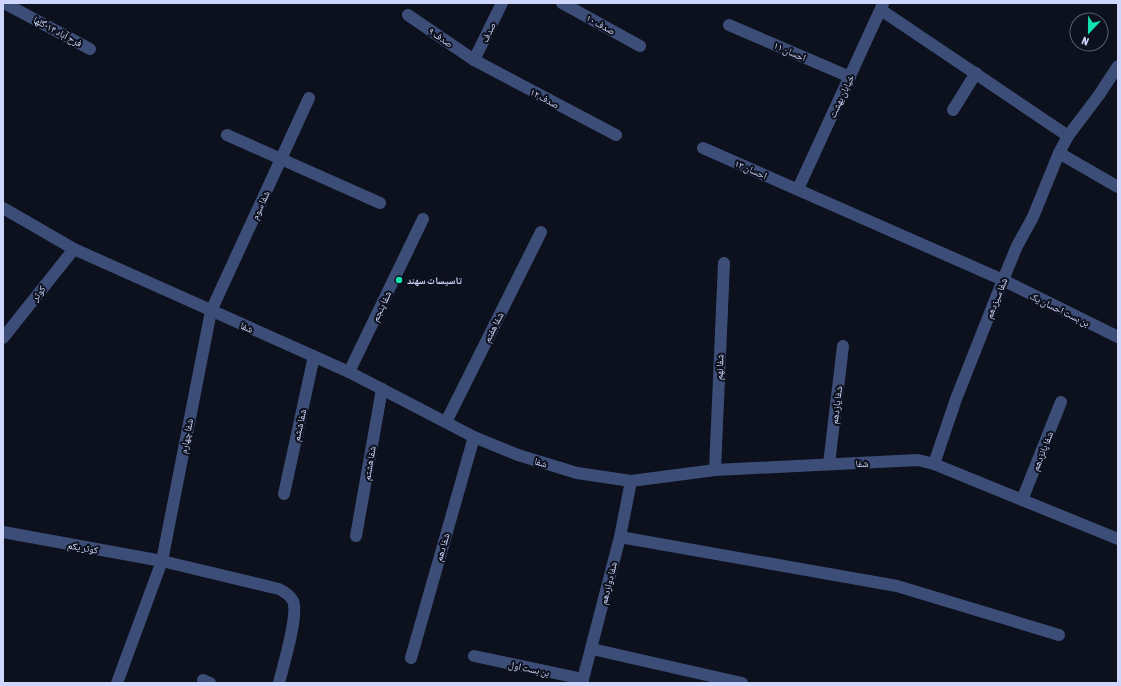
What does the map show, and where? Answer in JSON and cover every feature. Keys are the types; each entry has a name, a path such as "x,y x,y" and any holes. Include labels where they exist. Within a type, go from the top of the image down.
{"street":[{"name":"فرح آباد ۱۴-گلها","path":"4,3 90,49"},
{"name":"صدف","path":"474,60 502,3"},
{"name":"صدف ۱۰","path":"562,3 640,46"},
{"path":"882,7 1068,136"},
{"name":"خیابان بهشت","path":"798,189 882,7"},
{"name":"صدف ۹","path":"408,15 474,60"},
{"name":"احسان ۱۱","path":"729,25 850,77"},
{"name":"صدف ۱۲","path":"474,60 616,135"},
{"name":"شفا سیزدهم","path":"934,464 956,399 1003,280 1017,246 1033,217 1059,153 1068,136 1118,66"},
{"path":"953,110 976,73"},
{"name":"شفا سوم","path":"211,311 309,98"},
{"path":"226,135 380,203"},
{"name":"احسان ۱۳","path":"703,148 1003,280"},
{"path":"1059,153 1118,187"},
{"name":"شفا","path":"3,208 74,249 349,372 474,437 518,456 577,473 631,481 715,470 918,460 934,464 1118,539"},
{"name":"شفا پنجم","path":"349,372 423,219"},
{"name":"شفا هفتم","path":"446,422 541,232"},
{"name":"کوثر","path":"3,338 74,249"},
{"name":"شفا نهم","path":"715,470 724,263"},
{"name":"بن بست احسان یک","path":"1003,280 1118,337"},
{"name":"شفا چهارم","path":"117,683 162,561 211,311"},
{"name":"شفا یازدهم","path":"829,464 844,346"},
{"name":"شفا ششم","path":"284,494 314,356"},
{"name":"شفا هشتم","path":"356,536 382,389"},
{"name":"شفا پانزدهم","path":"1022,500 1061,402"},
{"name":"شفا دهم","path":"411,658 474,437"},
{"name":"شفا دوازدهم","path":"583,681 620,537 631,481"},
{"name":"کوثر یکم","path":"3,532 162,561"},
{"path":"620,537 897,586 1059,635"},
{"path":"162,561 279,589 288,594 293,602 295,615 279,683"},
{"path":"592,649 742,683"},
{"name":"بن بست اول","path":"474,656 583,681"}],"place":[{"name":"تاسیسات سهند","path":"399,280"}]}
